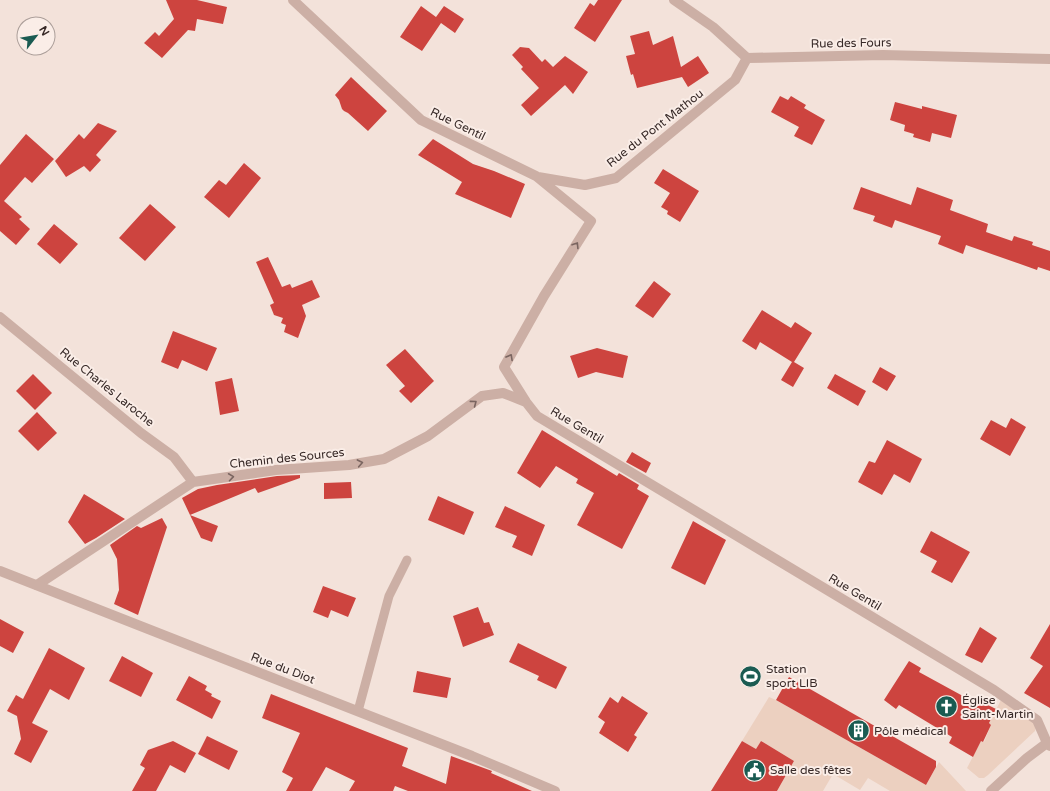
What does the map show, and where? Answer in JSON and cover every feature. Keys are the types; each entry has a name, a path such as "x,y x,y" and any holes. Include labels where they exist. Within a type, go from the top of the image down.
{"street":[{"name":"Rue Gentil","path":"293,0 421,120 536,176 591,221 544,296 504,367 526,402 537,416 994,690 1037,720 1049,742"},
{"path":"674,0 712,27 747,58"},
{"name":"Rue des Fours","path":"747,58 883,55 1050,59"},
{"name":"Rue du Pont Mathou","path":"536,176 585,185 616,178 735,80 747,58"},
{"name":"Rue Charles Laroche","path":"0,317 141,433 174,457 193,482"},
{"name":"Chemin des Sources","path":"37,585 193,482 276,470 349,466 384,459 428,436 482,396 503,394 526,402"},
{"name":"Rue du Diot","path":"0,571 472,756 555,791"},
{"path":"991,791 1027,758 1049,742"}],"lane":[{"path":"358,711 389,596 407,560"}],"shaded area":[{"path":"769,697 926,785 939,762 966,791 890,791 868,778 860,790 833,774 823,791 777,791 794,761 761,741 756,749 742,741"},
{"path":"1001,700 1033,722 1036,726 1035,731 988,775 984,778 979,778 967,768 981,741 984,742 991,725 989,723"}],"building":[{"path":"166,0 197,0 227,7 223,24 197,19 195,31 188,30 162,58 144,43 155,32 159,36 174,19"},
{"path":"598,0 622,0 595,42 574,28 590,3 594,6"},
{"path":"421,6 436,17 444,6 464,19 455,33 441,23 422,51 400,37"},
{"path":"649,31 653,45 673,36 681,67 698,56 709,73 688,87 682,77 637,88 633,74 631,75 626,56 635,54 630,36"},
{"path":"520,47 529,48 542,62 545,59 553,67 565,56 588,72 573,94 565,85 531,116 521,105 539,88 521,69 523,67 512,55"},
{"path":"351,77 387,111 368,131 342,109 339,100 335,95"},
{"path":"780,96 788,100 791,96 806,105 804,108 825,120 812,145 794,136 799,127 771,112"},
{"path":"895,102 922,109 922,106 957,115 951,138 932,133 930,142 913,137 914,134 904,131 905,125 890,120"},
{"path":"98,123 117,131 96,155 101,160 90,172 84,166 66,177 55,161 79,134 84,139"},
{"path":"26,134 54,159 32,183 25,177 4,201 22,217 19,219 30,229 16,245 0,231 0,165"},
{"path":"433,139 473,164 525,184 511,218 455,194 462,182 418,155"},
{"path":"244,163 261,178 229,218 204,197 219,180 226,185"},
{"path":"663,169 699,191 680,222 667,214 668,211 661,207 670,193 654,183"},
{"path":"861,187 911,205 917,187 953,200 950,210 988,224 986,232 1012,241 1014,236 1033,242 1032,245 1050,251 1050,271 1038,267 1037,270 966,245 963,254 938,244 941,236 895,220 892,228 873,221 875,216 853,209"},
{"path":"150,204 176,227 145,261 119,238"},
{"path":"54,224 78,244 60,264 37,244"},
{"path":"268,257 282,287 290,284 292,288 312,280 320,297 302,305 306,316 298,338 284,332 286,325 281,323 283,318 274,315 270,305 274,303 256,262"},
{"path":"654,281 671,294 653,318 635,306"},
{"path":"762,310 791,328 795,322 812,333 794,362 804,368 793,387 781,380 792,362 760,342 756,350 742,341"},
{"path":"173,331 217,348 207,371 182,360 178,369 161,362"},
{"path":"597,348 628,356 623,378 596,372 578,378 570,356"},
{"path":"405,349 434,381 411,403 399,391 405,386 386,365"},
{"path":"880,367 896,376 887,391 872,382"},
{"path":"33,374 52,393 35,410 16,391"},
{"path":"835,374 866,391 858,406 827,388"},
{"path":"232,378 239,411 220,415 215,382"},
{"path":"37,412 57,433 38,451 18,431"},
{"path":"1011,418 1026,427 1010,456 980,439 991,420 1006,428"},
{"path":"542,430 617,476 619,473 639,485 637,489 649,496 622,549 577,525 594,493 576,483 578,479 556,466 540,488 517,473"},
{"path":"887,440 922,459 910,483 894,474 882,495 858,482 869,461 875,463"},
{"path":"632,452 651,463 646,473 626,462"},
{"path":"300,475 300,478 258,493 255,488 190,515 182,498 198,489 217,485 277,476"},
{"path":"351,482 352,498 324,499 324,483"},
{"path":"84,494 125,519 85,544 68,522"},
{"path":"438,496 474,512 464,535 428,520"},
{"path":"505,506 545,525 532,556 512,547 517,536 495,527"},
{"path":"190,515 218,526 212,542 201,538"},
{"path":"162,518 167,527 138,615 114,604 119,590 117,559 110,545 137,526 141,528"},
{"path":"693,521 726,540 705,585 671,568"},
{"path":"931,531 970,552 952,583 931,572 937,561 920,552"},
{"path":"323,586 356,598 348,617 331,610 328,618 313,612"},
{"path":"478,607 484,623 489,622 494,635 463,647 453,616"},
{"path":"0,619 24,632 13,653 0,646"},
{"path":"1050,624 1050,708 1024,693 1043,666 1030,658"},
{"path":"980,627 997,638 982,663 965,655"},
{"path":"518,643 567,667 556,689 537,680 539,676 509,662"},
{"path":"49,648 85,668 69,700 50,689 32,723 48,731 31,763 14,754 21,739 17,716 7,711 16,695 23,699"},
{"path":"122,656 153,673 141,697 109,681"},
{"name":"Église Saint-Martin","path":"909,661 921,668 919,672 972,701 974,698 996,709 989,723 991,725 983,742 981,741 973,757 949,743 952,737 899,705 896,709 884,700"},
{"path":"417,671 451,678 447,698 413,692"},
{"path":"189,676 207,686 205,690 212,694 211,696 221,701 212,719 176,700"},
{"name":"Pôle médical","path":"789,677 936,761 936,767 926,785 776,700"},
{"path":"271,694 408,748 402,766 446,784 451,756 492,771 491,773 532,791 408,791 395,786 393,791 349,791 355,781 326,767 312,791 286,791 293,778 282,772 300,733 262,718"},
{"path":"622,696 648,713 634,735 637,737 628,752 599,733 605,722 598,717 610,697 618,703"},
{"path":"207,736 238,751 229,770 198,754"},
{"path":"173,741 196,753 185,773 170,765 156,791 132,791 145,768 140,765 148,750"},
{"name":"Salle des fêtes","path":"742,741 756,749 761,741 794,761 777,791 711,791"}],"place":[{"name":"Station sport LIB","path":"750,676"},
{"name":"Église Saint-Martin","path":"947,707"},
{"name":"Pôle médical","path":"858,731"},
{"name":"Salle des fêtes","path":"754,770"}]}
